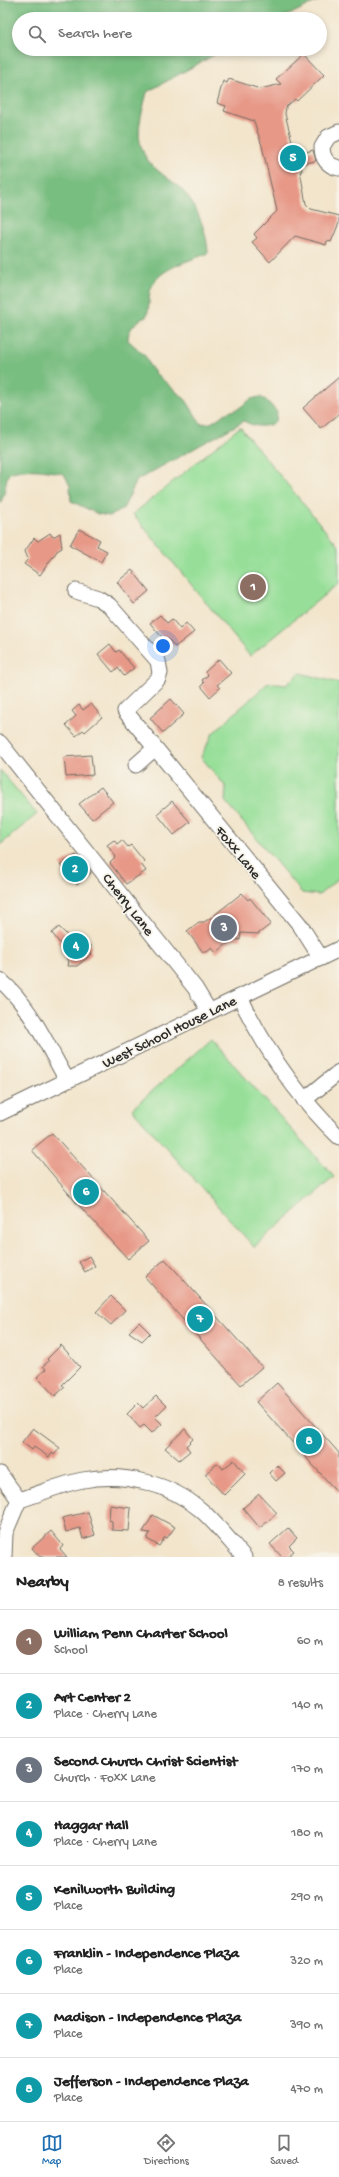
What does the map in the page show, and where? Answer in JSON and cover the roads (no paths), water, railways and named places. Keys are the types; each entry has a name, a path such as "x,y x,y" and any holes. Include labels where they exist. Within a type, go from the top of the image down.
{"street":[{"path":"339,132 328,137 322,148 324,159 328,164 339,168"},
{"name":"Foxx Lane","path":"76,591 98,598 109,605 158,661 160,673 158,679 125,712 300,925 321,958"},
{"name":"Cherry Lane","path":"0,743 195,988 209,1012"},
{"path":"136,765 154,749"},
{"name":"West School House Lane","path":"0,1114 67,1080 339,949"},
{"path":"0,980 14,994 48,1043 67,1080"},
{"path":"240,997 267,1048 304,1100 339,1137"},
{"path":"304,1100 339,1072"},
{"path":"0,1474 19,1500"},
{"path":"4,1557 5,1533 19,1500 68,1483 113,1477 147,1482 163,1488 190,1502 212,1521 244,1557"}],"place":[{"name":"Kenilworth Building","path":"293,158"},
{"name":"William Penn Charter School","path":"253,587"},
{"name":"Art Center 2","path":"75,869"},
{"name":"Second Church Christ Scientist","path":"224,928"},
{"name":"Haggar Hall","path":"76,946"},
{"name":"Franklin - Independence Plaza","path":"86,1192"},
{"name":"Madison - Independence Plaza","path":"200,1319"},
{"name":"Jefferson - Independence Plaza","path":"309,1441"}]}
